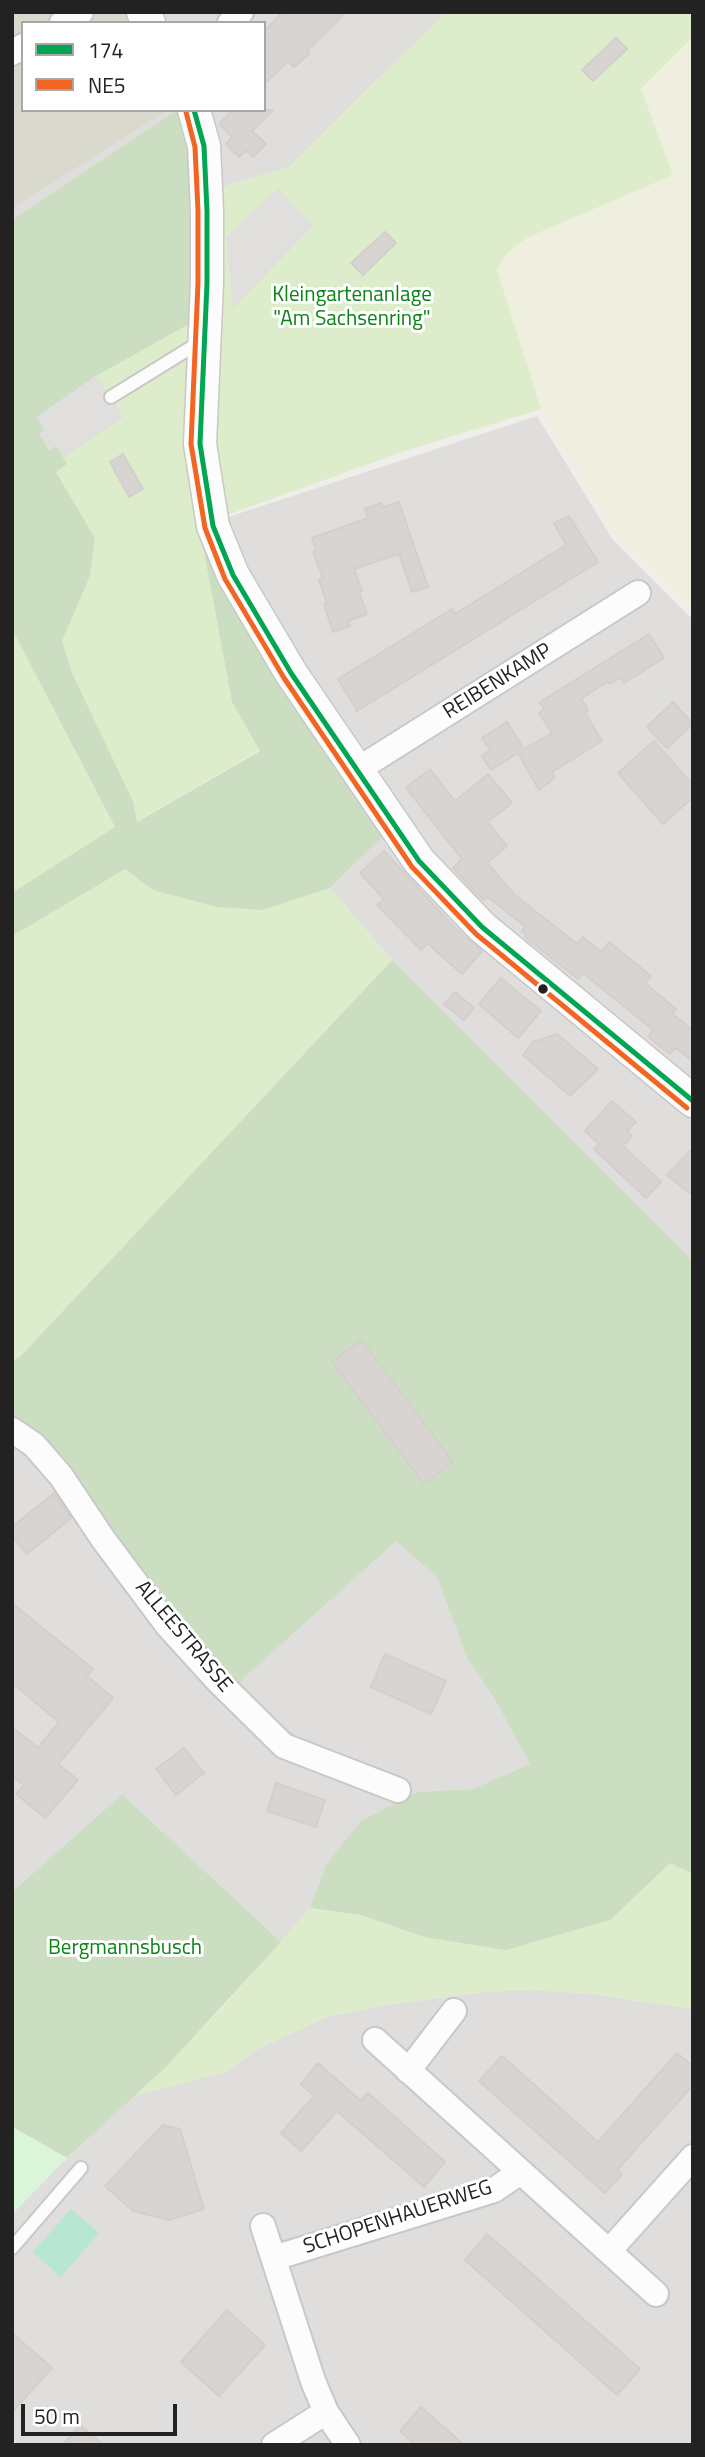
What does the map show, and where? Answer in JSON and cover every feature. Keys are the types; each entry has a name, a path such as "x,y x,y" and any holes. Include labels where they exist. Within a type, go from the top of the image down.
{"street":[{"path":"65,21 81,12"},
{"path":"195,112 204,146 212,281 203,340 200,444 215,534 233,575 263,628 419,861 482,927 693,1101"},
{"name":"REIBENKAMP","path":"357,770 638,593"},
{"name":"ALLEESTRASSE","path":"12,1430 34,1445 61,1476 103,1539 168,1626 217,1680 284,1746 398,1790"},
{"path":"408,2071 454,2011"},
{"name":"SCHOPENHAUERWEG","path":"375,2040 519,2173 656,2294"},
{"path":"610,2251 693,2157"},
{"name":"SCHOPENHAUERWEG","path":"274,2258 494,2190 519,2173"},
{"path":"263,2226 303,2353 326,2412 348,2445"},
{"path":"274,2445 326,2412"}],"lane":[{"path":"111,397 203,340"},
{"path":"12,2248 81,2168"}],"shaded area":[{"path":"12,12 446,12 289,167 209,191 194,112 266,112 266,21 21,21 21,112 174,112 12,220"},
{"path":"12,12 140,12 145,21 21,21 21,112 165,112 12,208"},
{"path":"278,188 313,226 233,308 226,238"},
{"path":"96,376 123,417 64,458 56,446 49,450 39,434 45,430 37,417"},
{"path":"537,416 613,540 693,620 693,1261 392,960 330,888 396,822 361,771 219,520"},
{"path":"12,1439 29,1453 191,1670 224,1703 245,1677 396,1540 437,1577 467,1658 494,1698 530,1764 472,1789 417,1792 326,1865 310,1908 281,1942 122,1794 12,1892"},
{"path":"529,1990 585,1993 693,2009 693,2445 19,2445 12,2439 12,2214 134,2096 227,2071 256,2050 326,2017 385,2005 483,1992"}],"green space":[{"name":"Kleingartenanlage \"Am Sachsenring\"","path":"446,12 693,12 693,37 641,89 673,175 531,236 510,250 500,264 497,270 541,409 405,451 199,525 232,702 260,750 136,822 133,801 72,673 62,641 95,538 56,472 67,464 49,450 37,417 96,376 209,191 289,167"},
{"path":"693,37 693,607 614,532 541,409 496,271 501,259 511,248 531,236 673,175 641,89"},
{"path":"174,112 193,112 203,316 96,376 37,417 45,430 40,434 49,450 56,446 67,464 56,472 95,538 90,576 62,641 72,673 133,801 137,822 260,751 232,702 199,525 391,828 330,888 263,910 218,907 153,890 125,869 12,936 12,893 115,827 12,629 12,220"},
{"path":"12,629 115,827 263,910 330,888 392,960 20,1358 12,1361"},
{"path":"392,960 693,1261 693,1874 670,1863 610,1920 506,1950 424,1937 361,1915 310,1908 326,1865 361,1821 417,1792 472,1789 530,1764 494,1698 467,1658 437,1577 396,1541 245,1677 224,1704 191,1670 97,1544 64,1489 12,1439 12,1361 20,1357"},
{"name":"Bergmannsbusch","path":"122,1794 281,1942 167,2066 67,2158 12,2127 12,1892"},
{"path":"671,1863 693,1874 693,2009 585,1993 529,1990 483,1992 385,2005 326,2017 256,2050 227,2071 134,2096 167,2066 229,2000 310,1908 361,1915 424,1937"},
{"path":"12,2127 67,2158 12,2214"},
{"path":"71,2209 99,2233 61,2277 33,2252"}],"building":[{"path":"283,12 346,12 307,51 309,54 294,67 288,61 266,82 266,29"},
{"path":"616,38 627,49 593,81 582,70"},
{"path":"273,110 252,131 266,144 253,157 246,150 239,157 226,144 232,137 219,124 231,112"},
{"path":"385,232 396,243 363,275 351,263"},
{"path":"123,454 143,489 129,497 110,462"},
{"path":"399,502 428,587 412,592 399,554 354,569 367,614 348,621 350,626 333,632 324,604 327,603 319,580 323,578 313,552 316,550 312,538 368,518 365,509 381,503 383,507"},
{"path":"569,516 598,562 357,711 338,679 452,609 455,614 566,545 554,523"},
{"path":"649,634 664,658 624,683 620,677 610,684 608,681 581,699 588,710 585,713 602,741 552,772 555,778 539,790 518,753 491,770 482,756 490,750 482,738 507,722 524,749 552,733 539,713 544,709 540,702"},
{"path":"673,702 693,724 667,748 647,727"},
{"path":"654,741 693,785 693,797 663,824 618,773"},
{"path":"430,769 455,801 488,774 512,803 487,822 507,846 487,863 515,895 577,944 583,937 601,952 609,942 651,976 645,983 676,1009 672,1014 693,1030 693,1061 675,1048 670,1054 648,1037 653,1030 583,973 578,979 525,937 522,931 526,927 488,897 484,900 453,868 462,859 406,788"},
{"path":"384,851 454,927 482,951 462,974 427,943 421,950 377,905 384,899 360,873"},
{"path":"501,978 541,1011 518,1038 479,1004"},
{"path":"455,992 474,1008 464,1020 444,1004"},
{"path":"557,1034 598,1069 570,1096 523,1055 533,1042"},
{"path":"612,1101 636,1122 627,1131 632,1136 623,1146 661,1182 646,1198 594,1149 599,1144 585,1131"},
{"path":"693,1148 693,1196 667,1175"},
{"path":"361,1340 453,1462 424,1484 332,1362"},
{"path":"54,1493 71,1518 27,1554 12,1536 12,1527"},
{"path":"12,1603 93,1669 87,1676 113,1698 58,1764 78,1780 45,1818 16,1794 24,1785 12,1776 12,1727 38,1748 59,1722 12,1683"},
{"path":"385,1654 446,1681 431,1714 371,1687"},
{"path":"184,1748 204,1773 176,1795 156,1769"},
{"path":"276,1783 325,1800 316,1827 267,1811"},
{"path":"677,2053 693,2066 693,2085 617,2170 622,2174 605,2193 479,2081 502,2056 598,2142"},
{"path":"318,2063 361,2101 368,2093 445,2162 424,2187 337,2111 301,2151 281,2133 314,2096 301,2084"},
{"path":"163,2125 180,2129 204,2209 169,2220 133,2211 105,2186"},
{"path":"487,2234 640,2369 617,2395 465,2260"},
{"path":"227,2310 265,2345 219,2396 181,2362"},
{"path":"12,2333 52,2368 12,2412"},
{"path":"421,2407 464,2445 415,2445 400,2431"},
{"path":"80,2425 103,2445 63,2445"}],"transit line":[{"name":"NE5","path":"186,112 195,147 198,211 198,283 191,444 205,528 225,579 284,678 412,867 476,934 687,1108"},
{"name":"174","path":"195,112 204,146 207,211 207,283 200,444 213,526 233,575 291,673 419,861 482,927 693,1101"}]}
